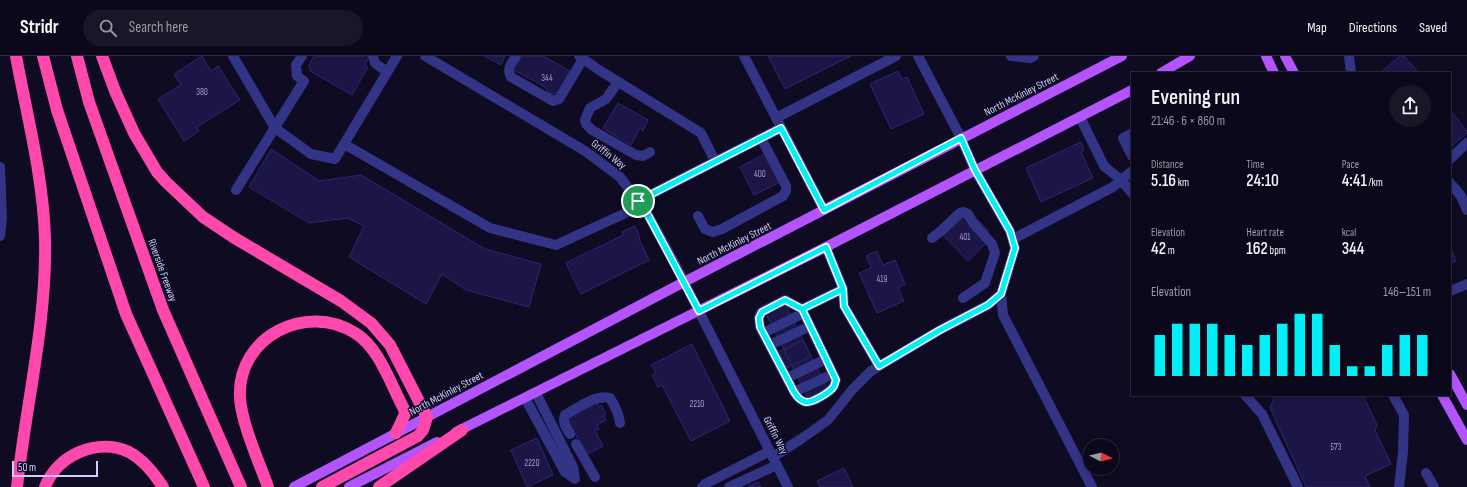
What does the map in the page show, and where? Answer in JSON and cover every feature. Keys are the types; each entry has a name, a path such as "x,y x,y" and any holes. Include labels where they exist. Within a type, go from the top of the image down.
{"highway":[{"path":"16,56 34,149 40,187 45,238 41,326 17,487"},
{"path":"43,56 57,110 126,314 204,487"},
{"name":"Riverside Freeway","path":"76,56 89,102 163,310 241,487"},
{"path":"102,56 115,92 134,133 158,172 166,182 203,217 340,301 371,323 390,345 427,417 423,430 418,436 322,487"},
{"path":"268,487 246,426 240,397 241,381 247,363 254,351 275,332 291,325 307,322 323,322 342,326 356,333 366,342 377,355 404,409 404,414 396,433"},
{"path":"379,487 462,430"},
{"path":"45,487 52,473 65,459 90,448 103,447 116,448 139,458 163,487"}],"main road":[{"name":"North McKinley Street","path":"294,487 684,282 1122,56"},
{"path":"1163,72 1190,56"},
{"path":"1266,56 1274,72"},
{"path":"1285,56 1293,72"},
{"path":"349,487 826,247 1131,91"},
{"path":"1451,376 1467,405"},
{"path":"1443,396 1467,440"}],"street":[{"path":"233,56 275,128 311,154 335,159 397,56"},
{"path":"236,190 304,81 297,76 296,65 302,56"},
{"path":"373,56 375,63 387,72"},
{"name":"Griffin Way","path":"425,56 586,151 620,177 648,215 699,311 788,487"},
{"path":"516,56 509,68 509,74 511,77 554,101 560,99 581,58 701,133 715,161"},
{"path":"744,56 824,210"},
{"path":"344,144 490,228 556,245 640,203 715,161 761,138 779,123 896,56"},
{"path":"918,56 961,138 975,170 1010,231 1015,248 1001,294 1003,315 1092,487"},
{"path":"1011,56 1030,58 1034,56"},
{"path":"1349,56 1351,72"},
{"path":"618,82 606,99 590,108 585,120 586,124 592,130 636,155 643,156 650,152"},
{"path":"1080,117 1104,166 1122,180 1131,192"},
{"path":"1131,134 1123,138 1131,154"},
{"path":"698,216 706,229 713,232 783,196 786,191 786,186 761,138"},
{"path":"1451,158 1467,143"},
{"path":"0,167 0,236"},
{"path":"1013,239 1113,187 1131,172"},
{"path":"1451,184 1464,193 1467,210"},
{"path":"932,238 963,212 968,214 974,224 992,244 995,254 985,283 963,298"},
{"path":"826,247 843,289 844,306 879,366"},
{"path":"1451,291 1467,284"},
{"path":"764,333 843,289"},
{"path":"729,487 828,420 852,390 871,371 940,330 988,305 1001,294"},
{"path":"785,300 803,311 810,326 836,380 834,386 829,391 812,402 806,402 797,398 760,327 759,318 762,312 785,300"},
{"path":"770,346 810,326"},
{"path":"787,378 826,359"},
{"path":"794,392 833,374"},
{"path":"525,398 565,472 575,479 573,467 536,393"},
{"path":"570,434 565,425 565,415 605,396 610,398 616,408 620,417 620,423"},
{"path":"1247,396 1262,414 1298,487"},
{"path":"1394,396 1404,415 1403,452 1399,487"},
{"path":"576,444 595,477"},
{"path":"702,487 705,484 773,458"},
{"path":"1426,473 1434,487"}],"building":[{"path":"202,56 211,71 218,66 240,100 197,127 199,131 184,141 158,99 181,85 174,74"},
{"path":"314,56 367,56 369,57 365,65 368,67 352,95 310,71 309,65"},
{"path":"484,56 505,56 501,65"},
{"path":"519,56 543,56 570,71 559,91 554,94 549,93 545,87 512,69"},
{"path":"768,56 851,56 785,89"},
{"path":"1400,56 1404,56 1418,72 1381,72"},
{"path":"898,71 902,79 907,77 924,114 891,129 870,84"},
{"path":"618,103 648,120 643,131 640,128 631,145 603,128"},
{"path":"1451,111 1467,131 1467,133 1451,147"},
{"path":"1081,142 1084,150 1081,152 1093,178 1041,202 1026,168"},
{"path":"271,149 319,181 361,175 485,249 541,264 529,307 466,290 442,274 426,304 349,257 364,226 348,218 309,223 249,187"},
{"path":"766,153 780,182 754,195 740,167"},
{"path":"961,214 974,224 978,220 989,232 983,238 987,242 968,261 941,233"},
{"path":"635,226 640,238 639,239 649,260 581,294 566,263 623,235 622,232"},
{"path":"1451,248 1456,261 1451,264"},
{"path":"877,251 883,265 895,260 905,284 898,288 904,301 877,313 859,273 871,268 866,256"},
{"path":"784,302 828,390 809,400 765,312"},
{"path":"803,340 811,356 785,369 777,353"},
{"path":"692,344 730,421 691,441 662,385 658,387 652,375 656,373 651,365"},
{"path":"1275,396 1363,396 1377,425 1375,430 1391,464 1365,476 1370,487 1306,487 1270,408"},
{"path":"597,403 599,407 601,405 606,414 603,415 606,420 597,425 599,429 595,431 603,446 586,455 567,418"},
{"path":"537,438 553,475 527,487 511,450"},
{"path":"844,468 853,487 820,487 817,481"},
{"path":"758,482 761,487 747,487"}],"route":[{"path":"638,201 648,215 699,311 826,247 843,289 802,309 836,380 834,386 829,391 812,402 806,402 797,398 760,327 759,318 762,312 785,300 802,309 843,289 844,306 879,366 940,330 988,305 1001,294 1015,248 1010,231 975,170 961,138 824,210 781,128 638,201"}]}
